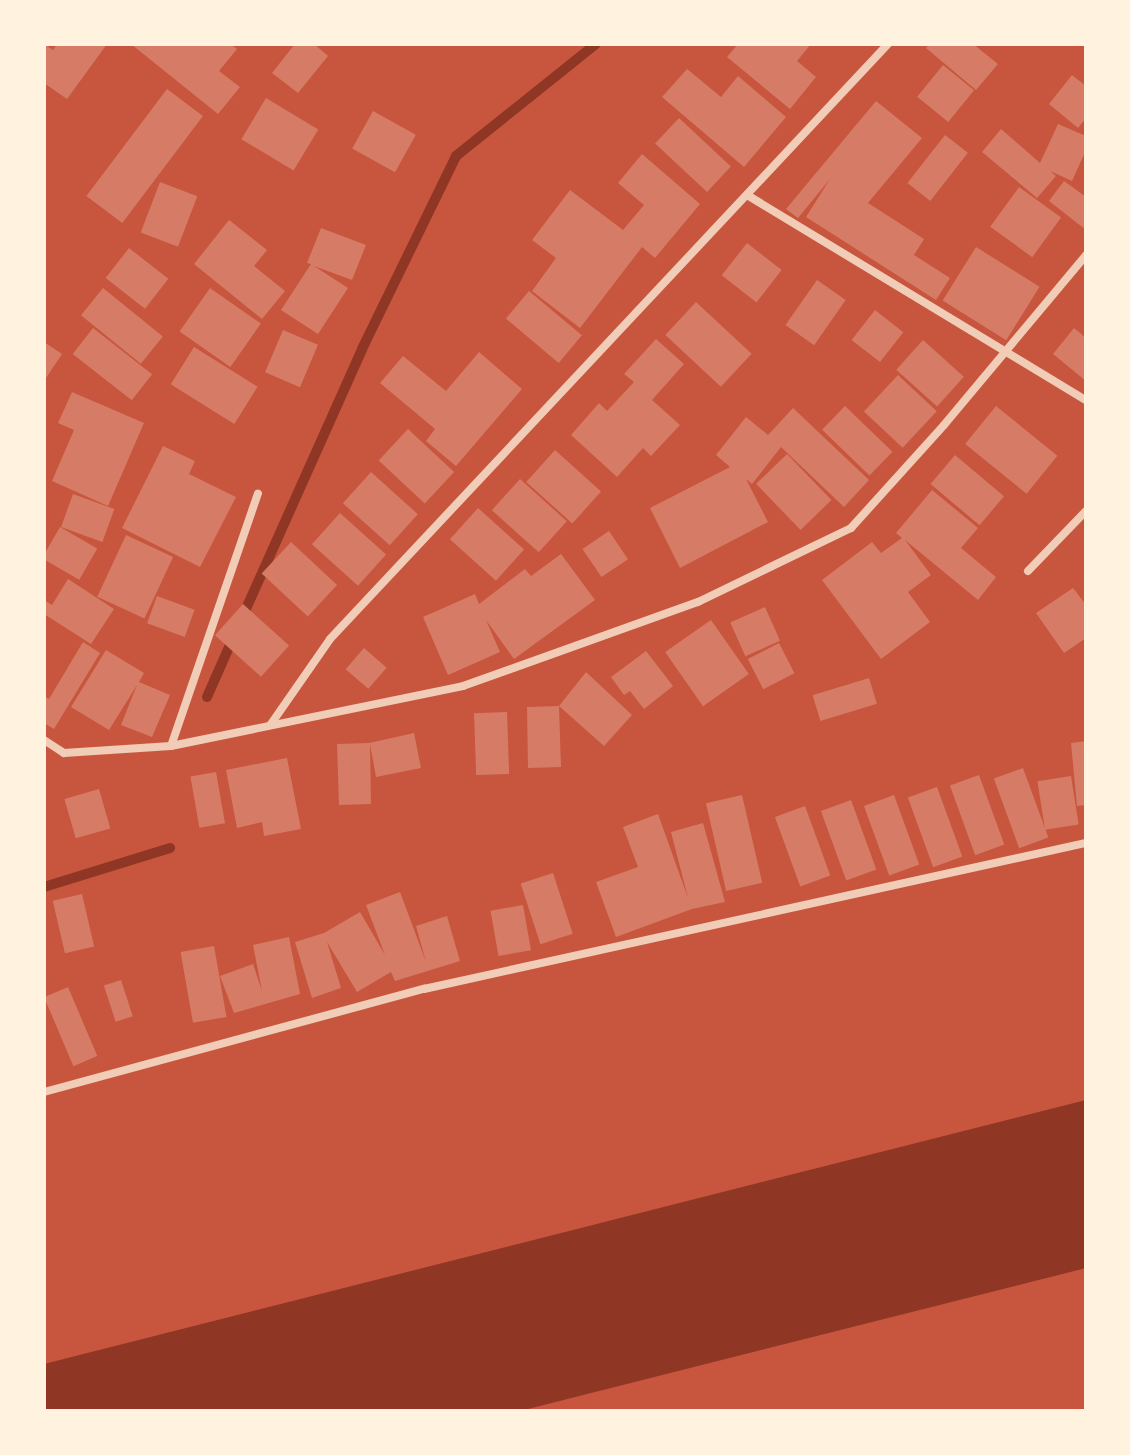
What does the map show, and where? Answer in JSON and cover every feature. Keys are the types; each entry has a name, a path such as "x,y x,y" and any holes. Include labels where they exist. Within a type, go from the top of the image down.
{"street":[{"path":"271,725 330,639 888,44"},
{"path":"747,195 1086,400"},
{"path":"44,740 64,753 171,746 463,686 698,602 851,528 1086,255"},
{"path":"171,746 258,494"},
{"path":"1028,571 1086,511"},
{"path":"44,1092 424,989 1086,843"}],"shaded area":[{"path":"1086,1100 1086,1268 520,1411 44,1411 44,1364"}],"building":[{"path":"44,44 53,50 57,44 107,44 67,99 44,83"},
{"path":"131,44 230,44 237,49 219,71 240,87 218,114"},
{"path":"295,44 314,44 328,56 298,93 272,73"},
{"path":"738,44 811,44 797,61 816,77 790,109 727,57"},
{"path":"930,44 973,44 998,64 976,90 926,48"},
{"path":"943,65 974,90 948,122 917,97"},
{"path":"687,69 721,97 738,76 786,117 744,167 662,97"},
{"path":"1072,75 1086,86 1086,118 1078,128 1049,104"},
{"path":"167,89 203,116 122,223 86,196"},
{"path":"266,98 318,129 294,171 241,139"},
{"path":"876,101 922,138 868,203 924,239 914,255 950,278 936,300 806,217 830,179 798,218 786,209"},
{"path":"373,111 416,135 395,172 352,149"},
{"path":"679,118 731,166 707,192 655,144"},
{"path":"1058,124 1086,136 1086,150 1072,181 1050,171 1056,176 1037,198 982,152 1001,129 1040,163"},
{"path":"945,135 968,153 930,201 907,183"},
{"path":"642,154 700,204 655,258 642,247 580,328 532,291 556,258 532,240 570,190 623,230 644,205 618,183"},
{"path":"1064,181 1086,197 1086,230 1049,201"},
{"path":"160,182 197,196 178,247 141,232"},
{"path":"1019,187 1061,218 1032,257 990,227"},
{"path":"229,220 267,250 254,266 285,291 262,319 194,264"},
{"path":"321,228 366,245 352,280 314,266 348,288 318,334 281,310 311,264 307,263"},
{"path":"747,243 782,270 756,302 722,275"},
{"path":"976,247 1040,287 1006,340 943,300"},
{"path":"129,248 168,279 145,309 106,278"},
{"path":"817,280 846,300 814,345 785,325"},
{"path":"103,288 163,336 141,364 81,315"},
{"path":"210,288 261,324 230,367 180,331"},
{"path":"529,291 582,335 559,363 506,319"},
{"path":"696,302 752,354 721,387 665,335"},
{"path":"875,310 903,332 880,362 852,340"},
{"path":"93,328 152,374 132,400 73,354"},
{"path":"1074,328 1086,338 1086,381 1053,354"},
{"path":"283,330 318,345 300,387 265,372"},
{"path":"656,339 684,364 652,400 680,425 651,456 643,448 617,477 571,435 599,403 607,411 634,382 624,374"},
{"path":"923,340 964,377 937,407 896,370"},
{"path":"44,342 62,354 44,381"},
{"path":"194,347 258,387 234,424 171,384"},
{"path":"479,352 522,389 456,466 426,441 435,429 380,383 403,356 446,391"},
{"path":"898,375 937,411 903,448 864,412"},
{"path":"72,392 144,423 108,506 52,481 74,430 58,423"},
{"path":"845,406 892,452 870,476 822,430"},
{"path":"996,406 1057,456 1027,494 965,444"},
{"path":"793,408 869,480 844,507 781,447 752,484 746,479 768,522 680,568 650,508 730,467 716,455 746,417 768,435"},
{"path":"408,429 454,472 425,503 379,460"},
{"path":"163,446 195,461 189,474 236,497 200,567 122,528"},
{"path":"555,450 601,491 572,523 526,482"},
{"path":"787,454 831,500 801,530 756,484"},
{"path":"955,455 1004,496 980,525 931,484"},
{"path":"371,472 418,514 390,545 343,503"},
{"path":"520,479 567,521 539,552 492,510"},
{"path":"932,490 978,528 961,548 996,577 978,600 905,540 931,575 908,592 930,622 881,659 822,580 872,542 881,553 902,538 896,533"},
{"path":"73,494 114,509 102,542 61,527"},
{"path":"478,508 524,549 496,581 450,539"},
{"path":"340,513 386,554 358,586 312,544"},
{"path":"60,527 97,548 79,580 44,559"},
{"path":"609,531 628,559 601,577 582,549"},
{"path":"126,535 173,557 144,619 97,597"},
{"path":"291,542 337,585 308,616 262,573"},
{"path":"561,554 595,600 514,659 486,620 500,652 448,675 423,617 475,594 479,604 525,569 531,576"},
{"path":"68,579 114,609 91,644 44,614 44,600 52,605"},
{"path":"1073,588 1086,605 1086,638 1064,653 1036,613"},
{"path":"157,596 195,610 185,637 147,623"},
{"path":"243,604 289,645 261,677 215,635"},
{"path":"765,607 780,641 745,656 730,622"},
{"path":"711,620 749,674 703,706 665,652"},
{"path":"83,642 100,653 54,729 44,723 44,696 49,699"},
{"path":"779,643 794,673 763,689 748,659"},
{"path":"364,648 387,668 368,689 346,669"},
{"path":"106,650 144,673 139,682 170,695 152,737 121,725 137,685 109,730 71,707"},
{"path":"646,651 673,686 644,709 630,691 624,695 611,677"},
{"path":"586,672 632,715 604,746 559,706"},
{"path":"869,678 877,704 820,721 813,695"},
{"path":"559,706 561,767 528,768 527,707"},
{"path":"507,712 509,774 476,775 474,713"},
{"path":"414,733 421,768 376,777 370,744 371,804 339,805 337,744 369,743"},
{"path":"1086,741 1086,805 1077,806 1071,743"},
{"path":"287,758 301,829 264,836 262,822 237,828 226,770"},
{"path":"1023,768 1048,838 1019,848 994,779"},
{"path":"216,772 225,823 199,828 190,777"},
{"path":"979,775 1004,845 975,855 950,786"},
{"path":"1071,776 1079,824 1045,830 1037,781"},
{"path":"937,787 962,857 933,867 908,798"},
{"path":"99,789 110,828 76,838 64,799"},
{"path":"742,795 762,883 726,891 706,803"},
{"path":"894,795 919,865 889,875 864,806"},
{"path":"851,800 876,870 846,880 821,811"},
{"path":"805,806 830,876 800,886 775,817"},
{"path":"658,814 688,898 671,832 703,823 725,902 692,909 616,937 596,882 638,867 623,827"},
{"path":"553,873 573,934 540,944 521,884"},
{"path":"400,892 426,962 416,926 447,916 460,961 395,981 391,972 357,992 327,942 341,988 312,998 295,942 324,933 360,912 385,955 366,905"},
{"path":"82,894 94,947 65,953 53,901"},
{"path":"523,905 531,950 498,956 491,911"},
{"path":"289,937 300,994 234,1013 220,976 253,964 262,991 253,945"},
{"path":"214,946 227,1017 193,1023 181,952"},
{"path":"121,980 133,1016 116,1022 104,986"},
{"path":"68,987 97,1056 73,1066 44,997"}],"waterway":[{"path":"241,620 362,349 456,156 596,44"},
{"path":"207,697 233,638"},
{"path":"44,887 170,848"}]}
